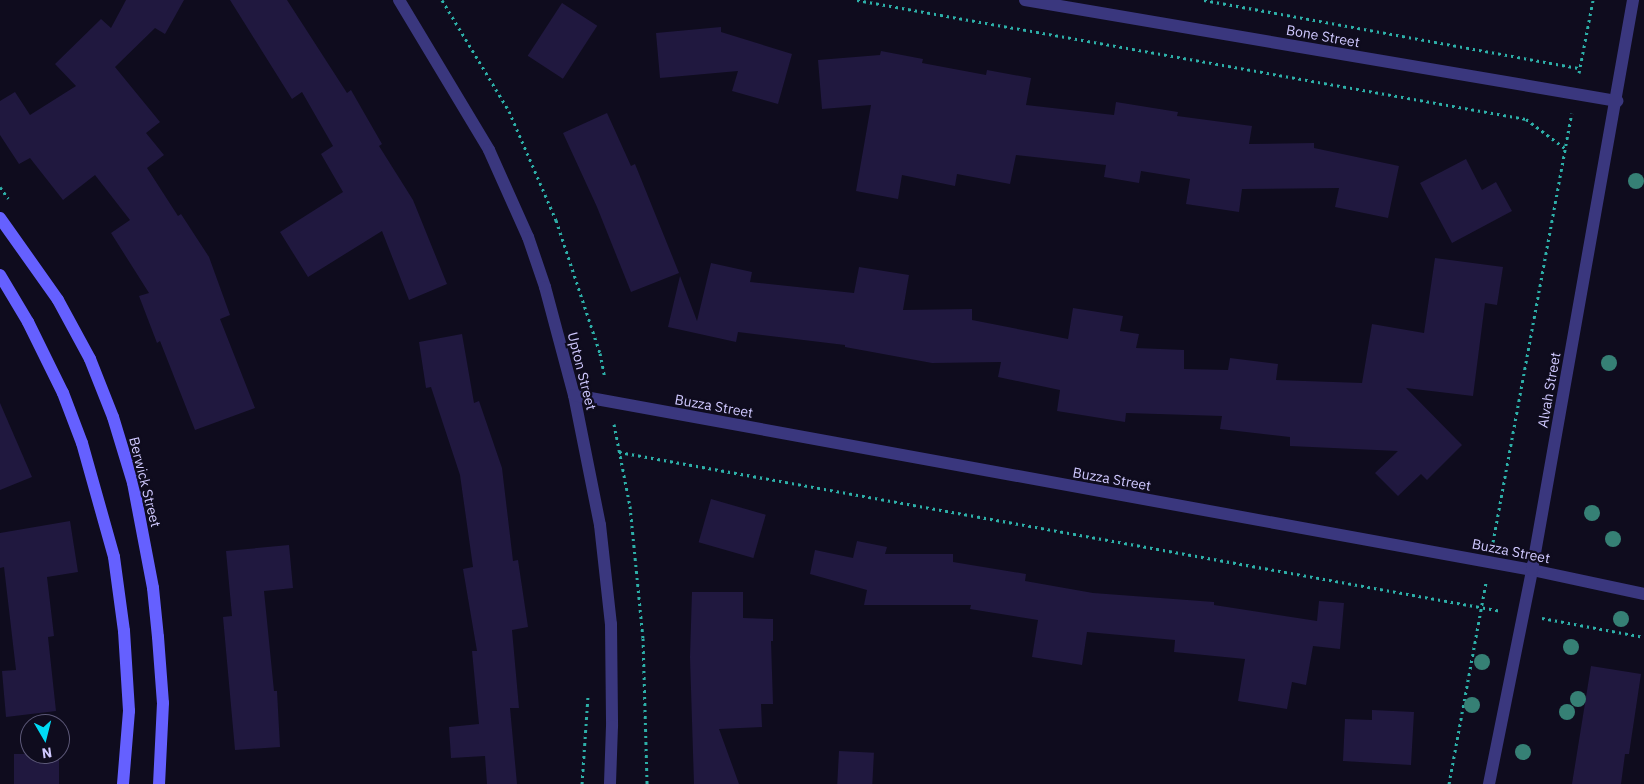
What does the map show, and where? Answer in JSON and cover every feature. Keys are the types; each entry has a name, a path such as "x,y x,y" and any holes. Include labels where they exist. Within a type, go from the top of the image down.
{"main road":[{"name":"Berwick Street","path":"0,218 58,300 90,358 113,417 132,483 153,588 158,637 163,703 159,784"},
{"path":"0,276 28,322 66,401 82,443 114,557 124,631 129,711 123,784"}],"street":[{"name":"Upton Street","path":"400,0 489,150 528,237 545,287 574,396 600,525 611,624 612,726 610,784"},
{"name":"Bone Street","path":"1025,0 1617,100"},
{"name":"Alvah Street","path":"1489,784 1532,570 1617,100 1633,0"},
{"name":"Buzza Street","path":"574,396 1532,570 1644,594"}],"path":[{"path":"857,0 1526,119 1566,149"},
{"path":"1204,0 1580,68"},
{"path":"1449,784 1593,0"},
{"path":"619,452 1644,637"},
{"path":"582,784 588,693"}],"building":[{"path":"126,0 184,0 165,34 155,28 115,67 160,122 146,133 164,155 147,168 178,216 181,214 209,257 230,315 220,319 255,408 195,430 160,341 157,343 139,296 149,293 111,233 130,220 95,175 63,200 30,158 19,164 0,135 0,101 15,92 30,115 76,86 55,64 101,19 111,28"},
{"path":"230,0 287,0 347,93 351,90 382,144 379,146 413,200 447,284 409,300 382,231 308,277 280,232 343,192 321,154 333,146 302,92 292,99"},
{"path":"562,3 597,26 563,79 528,56"},
{"path":"721,27 721,32 792,54 778,104 732,91 738,71 660,78 656,33"},
{"path":"881,51 923,59 922,63 986,75 987,70 1031,78 1026,105 1114,115 1116,102 1178,112 1177,116 1252,126 1249,144 1314,143 1314,148 1399,166 1388,218 1335,207 1339,188 1242,189 1239,212 1186,204 1190,179 1141,171 1139,183 1104,177 1106,165 1016,155 1010,184 957,174 955,186 902,175 898,199 856,191 871,105 822,109 818,60 880,55"},
{"path":"607,113 631,166 635,164 679,273 631,292 597,207 563,133"},
{"path":"1466,159 1482,190 1496,182 1512,211 1452,243 1420,183"},
{"path":"1435,258 1503,267 1497,305 1485,303 1473,396 1406,388 1462,445 1427,480 1421,474 1398,496 1375,473 1398,451 1290,446 1290,437 1220,429 1222,416 1126,413 1125,422 1057,411 1060,390 998,377 1001,362 932,363 845,347 845,345 738,332 736,342 668,327 680,276 697,321 711,263 752,272 750,282 854,293 859,267 909,275 903,310 972,309 972,320 1068,339 1073,308 1123,316 1120,331 1139,334 1136,348 1184,350 1184,369 1228,370 1230,358 1278,364 1276,380 1362,383 1372,324 1424,333"},
{"path":"462,334 474,403 479,401 502,468 513,561 518,560 528,627 512,630 519,708 510,708 517,784 487,784 485,756 451,758 449,727 479,724 472,651 477,651 463,569 473,567 460,475 431,387 426,388 419,342"},
{"path":"0,403 32,477 0,490"},
{"path":"711,499 766,515 753,558 699,542"},
{"path":"70,521 78,572 47,577 54,636 48,637 56,711 6,717 2,671 16,670 4,567 0,568 0,533"},
{"path":"857,541 887,547 885,554 953,554 953,562 1026,574 1025,581 1093,593 1214,602 1214,605 1317,621 1319,601 1344,603 1340,649 1313,646 1306,685 1292,682 1287,709 1238,701 1245,659 1174,652 1175,640 1087,632 1082,665 1032,657 1038,620 970,609 971,605 864,605 867,590 810,574 815,550 853,558"},
{"path":"289,545 293,588 264,591 274,691 277,691 280,747 235,750 223,617 232,616 226,551"},
{"path":"692,592 743,592 743,618 773,619 773,641 771,641 773,704 761,704 762,727 719,729 739,784 694,784 690,657"},
{"path":"1591,666 1641,674 1629,754 1625,754 1621,784 1572,784"},
{"path":"1372,710 1414,712 1411,765 1343,761 1345,719 1372,720"},
{"path":"839,751 874,753 872,784 837,784"},
{"path":"14,754 20,754 20,764 59,764 59,784 14,784"}]}
